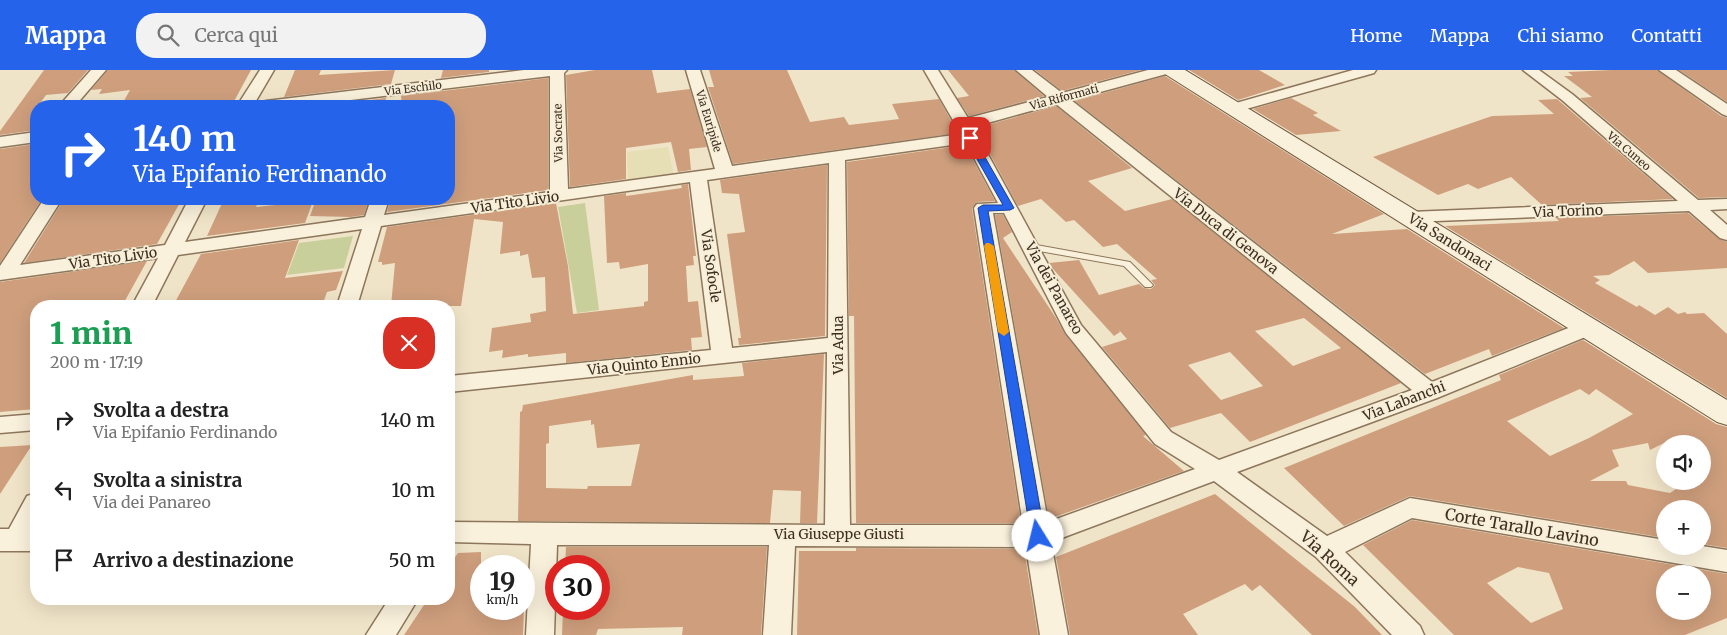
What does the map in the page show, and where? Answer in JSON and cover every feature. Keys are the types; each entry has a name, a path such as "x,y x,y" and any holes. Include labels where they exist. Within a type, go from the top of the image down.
{"main road":[{"name":"Via Sandonaci","path":"1172,70 1727,414"}],"street":[{"path":"73,100 99,70"},
{"path":"249,100 267,70"},
{"name":"Via Eschilo","path":"313,100 558,70"},
{"name":"Via Socrate","path":"558,70 559,195"},
{"name":"Via Euripide","path":"693,70 725,172"},
{"name":"Via dei Panareo","path":"930,70 944,89 1010,208 1073,328 1163,438 1218,471"},
{"name":"Via Duca di Genova","path":"1023,70 1429,392"},
{"name":"Via Riformati","path":"966,131 1059,98 1166,70"},
{"path":"1311,70 1330,81"},
{"path":"1234,108 1369,70"},
{"name":"Via Cuneo","path":"1530,70 1567,97 1727,234"},
{"path":"1666,70 1727,111"},
{"path":"405,100 408,88"},
{"name":"Via Tito Livio","path":"2,274 837,156 966,131"},
{"path":"0,142 30,139"},
{"name":"Via Adua","path":"837,156 838,344 836,504 838,534"},
{"name":"Via Sofocle","path":"698,176 723,356"},
{"name":"Via Torino","path":"1410,217 1727,204"},
{"path":"2,274 49,205"},
{"path":"145,300 195,205"},
{"path":"349,300 378,205"},
{"path":"1010,208 983,208 1054,635"},
{"name":"Via Labanchi","path":"1218,471 1429,392 1588,328"},
{"name":"Via Quinto Ennio","path":"455,383 838,344"},
{"path":"0,425 30,422"},
{"name":"Via Giuseppe Giusti","path":"455,532 1038,536 1218,471"},
{"name":"Via Roma","path":"1218,471 1325,549 1410,635"},
{"name":"Corte Tarallo Lavino","path":"1325,549 1410,508 1727,561"},
{"path":"17,540 30,515"},
{"path":"540,635 544,534"},
{"path":"777,635 783,534"},
{"path":"380,635 400,605"}],"lane":[{"path":"1031,247 1127,264 1148,285"}],"shaded area":[{"path":"668,147 674,177 628,182 627,152"}],"green space":[{"path":"585,203 599,310 577,313 558,207"},
{"path":"353,236 344,268 287,275 299,243"}],"building":[{"path":"44,70 88,70 68,93 46,95 42,100 30,100 30,131 0,135 0,131"},
{"path":"108,70 251,70 235,100 124,100 130,90 99,94 102,89 91,90"},
{"path":"295,70 321,70 319,75 395,70 391,84 284,97"},
{"path":"443,70 489,70 489,72 441,78"},
{"path":"595,70 652,70 657,93 690,89 707,147 689,149 691,170 678,172 671,142 626,148 626,179 570,187 566,75"},
{"path":"709,70 787,70 810,122 844,117 849,125 899,119 892,104 939,99 958,133 733,164 708,87 714,87"},
{"path":"948,70 1014,70 1044,96 969,116 957,98 969,96"},
{"path":"1035,70 1141,70 1062,91"},
{"path":"1189,70 1259,70 1285,85 1238,100"},
{"path":"1657,70 1721,116 1727,118 1727,197 1699,198 1580,98 1592,97 1564,76 1573,76 1568,72"},
{"path":"1679,70 1727,70 1727,102"},
{"path":"1165,76 1384,214 1332,234 1407,229 1564,328 1492,356 1489,349 1425,374 1075,101"},
{"path":"548,78 548,190 455,203 455,100 401,100 401,96"},
{"path":"386,98 386,100 370,100"},
{"path":"1291,98 1318,113 1313,115 1341,131 1296,135 1253,109"},
{"path":"1557,99 1673,199 1542,205 1511,177 1478,189 1468,184 1438,195 1373,157 1492,116 1554,114 1538,100"},
{"path":"1056,106 1132,168 1088,181 1125,211 1172,199 1401,383 1250,442 1221,413 1170,428 1102,347 1127,339 1119,330 1120,332 1114,336 1049,263 1079,260 1099,295 1139,284 1144,288 1151,289 1155,285 1151,280 1157,279 1117,244 1103,247 1074,220 1066,222 1041,199 1018,206 976,128","holes":["1304,318 1341,348 1293,366 1255,331","1230,352 1263,386 1221,400 1188,365"]},
{"path":"30,145 30,205 38,205 0,263 0,149"},
{"path":"965,145 995,201 977,202 972,208 1021,523 856,523 854,316 849,316 847,162"},
{"path":"827,165 825,336 739,345 738,338 741,338 727,234 745,232 739,194 722,193 720,180"},
{"path":"688,184 696,256 693,256 694,265 686,266 688,302 698,301 702,337 691,338 692,350 566,363 566,353 528,357 528,354 502,358 503,350 489,352 492,328 531,322 530,314 546,311 545,277 532,278 528,254 520,256 520,251 500,254 503,222 474,219 461,306 455,306 455,300 392,300 395,263 382,265 382,262 378,262 387,227 556,203 568,266 573,314 644,306 644,302 648,301 648,264 620,269 619,262 607,263 604,196 626,193 626,196 682,188 681,185"},
{"path":"60,205 179,205 157,244 24,263"},
{"path":"221,205 257,205 256,207 312,205 305,223 207,236"},
{"path":"314,205 367,205 364,215 351,217 310,216"},
{"path":"389,205 438,205 387,212"},
{"path":"1688,213 1719,239 1727,242 1727,268 1648,273 1634,261 1609,275 1593,276 1600,280 1595,283 1655,315 1668,307 1678,314 1685,312 1687,314 1704,313 1727,334 1727,398 1445,226 1559,221 1556,218"},
{"path":"995,215 1003,215 1012,232 1003,238 1065,334 1146,435 1143,436 1184,471 1049,519"},
{"path":"299,240 285,278 343,271 336,290 327,292 324,300 176,300 201,254"},
{"path":"147,261 125,300 30,300 30,410 0,412 0,282"},
{"path":"1583,340 1716,424 1727,427 1727,548 1711,545 1711,500 1656,500 1656,537 1410,496 1344,526 1284,468 1501,380 1499,375","holes":["1580,389 1589,395 1596,389 1633,414 1589,438 1550,456 1507,421"]},
{"path":"824,354 817,523 800,523 801,491 773,490 770,523 518,521 520,412 523,405 693,375 693,380 744,376 742,363","holes":["591,420 591,425 594,424 597,448 640,444 631,486 588,486 587,489 546,488 546,444 549,443 549,426"]},
{"path":"30,445 30,448 0,494 0,447"},
{"path":"1215,494 1355,607 1382,635 1312,635 1260,585 1252,591 1245,584 1183,614 1198,635 1070,635 1056,557"},
{"path":"1412,520 1674,565 1656,565 1656,620 1711,620 1711,571 1727,574 1727,618 1685,635 1454,635 1363,545","holes":["1518,567 1549,573 1563,609 1531,623 1487,583"]},
{"path":"566,547 767,547 761,635 682,635 683,627 598,629 596,635 562,635 563,620 610,620 610,555 566,555"},
{"path":"856,548 1024,549 1038,635 797,635 799,551 856,551"},
{"path":"481,552 481,555 470,555 470,620 524,620 523,635 404,635 424,605 455,605 455,557 458,553"}],"slow traffic":[{"path":"989,246 1004,332"}],"route":[{"path":"970,138 1010,208 983,208 1038,536"}]}
